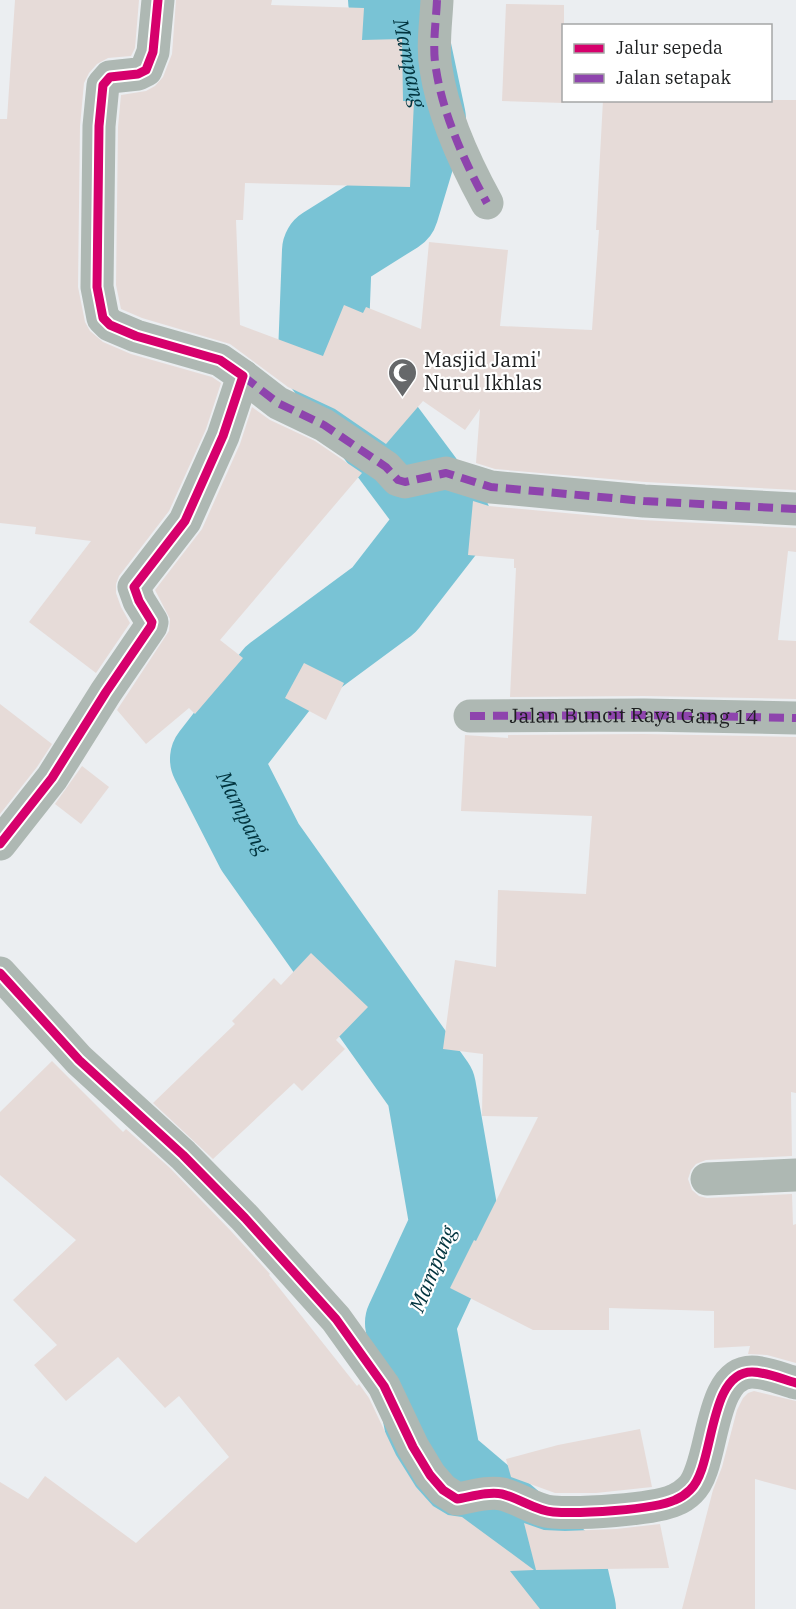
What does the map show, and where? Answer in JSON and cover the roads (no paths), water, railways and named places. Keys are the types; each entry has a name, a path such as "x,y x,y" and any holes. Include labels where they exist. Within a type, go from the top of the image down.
{"street":[{"path":"158,0 153,52 146,70 138,74 110,77 103,85 98,171 97,287 103,318 110,325 136,336 220,360 278,403 324,425 386,468 398,480 405,482 442,473 491,487 645,501 796,509"},
{"path":"437,0 434,45 436,70 452,127 471,173 487,203"},
{"path":"0,844 52,778 151,626 152,622 139,601 134,587 184,521 223,436 243,376"},
{"name":"Jalan Buncit Raya Gang 14","path":"470,716 645,715 796,718"},
{"path":"0,974 80,1060 183,1155 245,1218 336,1319 384,1386 413,1447 430,1475 443,1490 457,1499 494,1494 506,1495 551,1513 604,1511 658,1505 675,1500 692,1489 703,1464 718,1408 726,1389 734,1378 740,1374 754,1372 796,1383"},
{"path":"706,1179 796,1176"}],"waterway":[{"name":"Mampang","path":"393,0 397,5 421,119 394,209 327,251 323,355 446,520 384,600 277,679 215,759 260,847 431,1088 455,1226 410,1323 437,1464 562,1570 571,1609"}],"place":[{"name":"Masjid Jami' Nurul Ikhlas","path":"403,398"}]}
